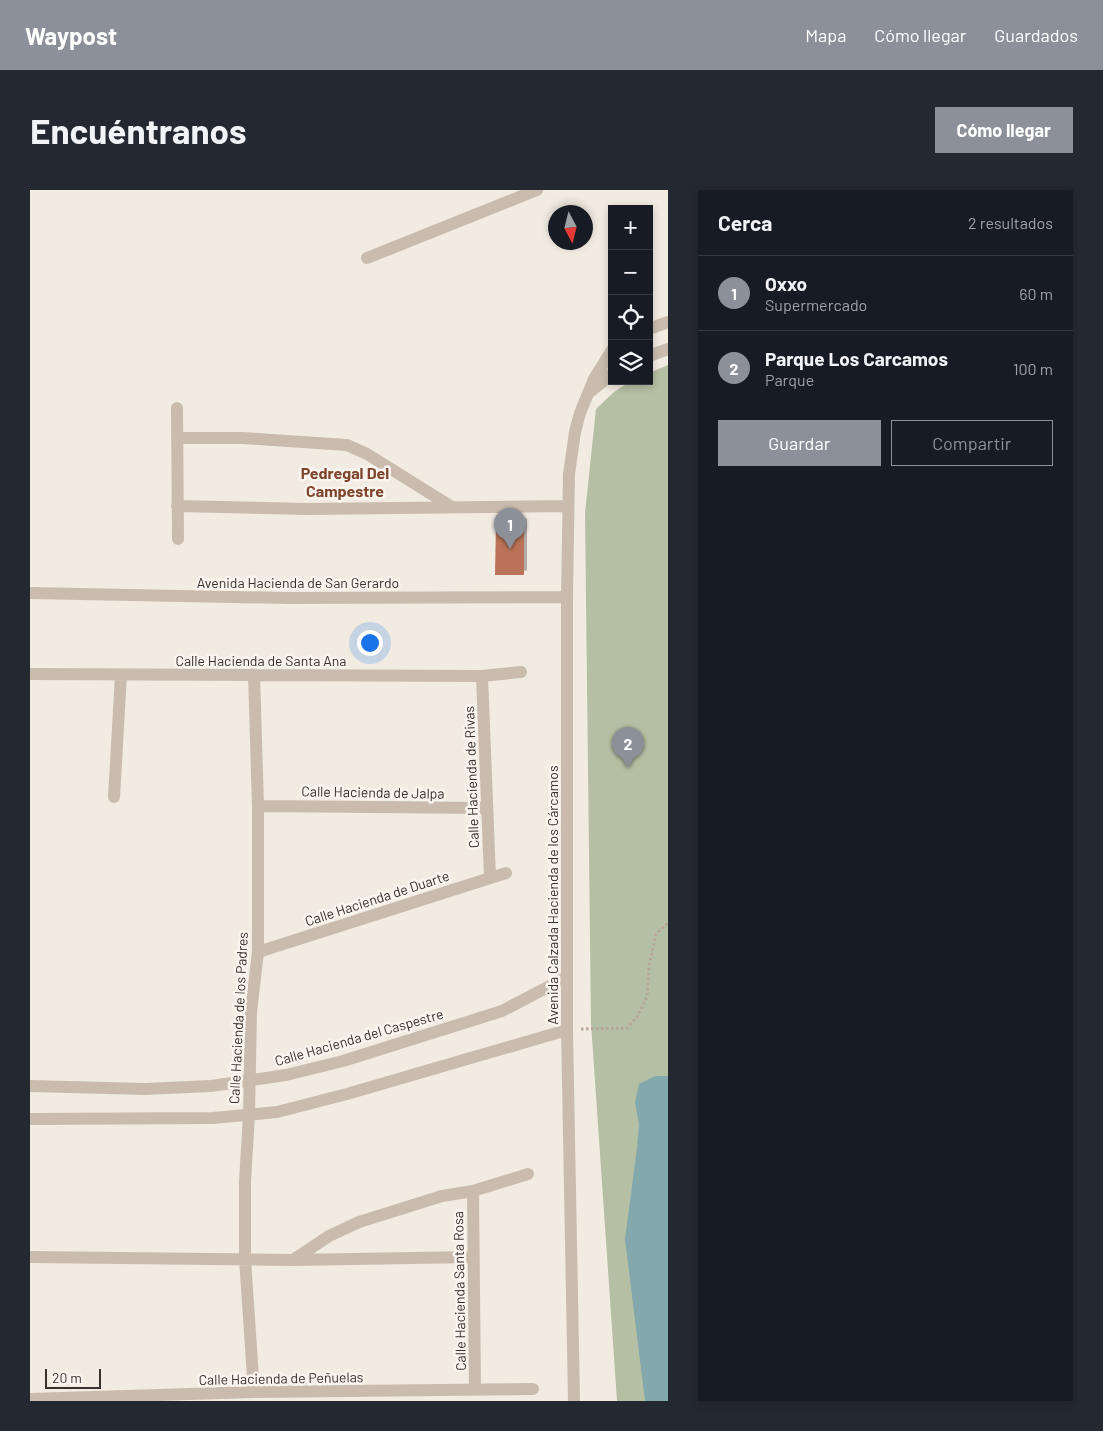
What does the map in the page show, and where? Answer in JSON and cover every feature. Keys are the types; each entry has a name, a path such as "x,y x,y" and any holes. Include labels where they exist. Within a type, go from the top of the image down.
{"street":[{"path":"366,258 537,190"},
{"path":"653,328 668,322"},
{"path":"653,355 668,349"},
{"name":"Avenida Calzada Hacienda de los Cárcamos","path":"574,1401 567,1030 567,597 569,474 575,432 594,379 608,356"},
{"path":"589,392 608,377"},
{"path":"177,408 178,539"},
{"path":"178,438 243,438 347,444 367,454 452,507"},
{"path":"177,506 307,509 568,506"},
{"name":"Avenida Hacienda de San Gerardo","path":"30,593 288,598 567,597"},
{"name":"Calle Hacienda de Santa Ana","path":"30,674 482,676 522,672"},
{"name":"Calle Hacienda de los Padres","path":"254,674 258,806 258,952 251,1012 248,1082 249,1115 244,1181 244,1259 254,1392"},
{"path":"114,797 121,675"},
{"name":"Calle Hacienda de Rivas","path":"482,676 490,877"},
{"name":"Calle Hacienda de Jalpa","path":"258,806 487,808"},
{"name":"Calle Hacienda de Duarte","path":"258,952 506,873"},
{"name":"Calle Hacienda del Caspestre","path":"30,1086 145,1088 211,1086 248,1082 343,1061 502,1011 567,977"},
{"path":"30,1119 144,1120 249,1115 305,1105 567,1030"},
{"path":"293,1260 329,1236 360,1222 442,1196 473,1191 528,1174"},
{"name":"Calle Hacienda Santa Rosa","path":"473,1191 474,1390"},
{"path":"30,1257 293,1260 473,1257"},
{"name":"Calle Hacienda de Peñuelas","path":"30,1399 254,1392 533,1389"}],"path":[{"path":"567,1030 627,1028 637,1017 647,997 649,966 656,934 668,923"}],"green space":[{"path":"668,365 668,1401 617,1401 591,1023 585,513 596,409 614,392 625,385 653,385 653,371"}],"water":[{"path":"655,1076 668,1076 668,1401 645,1401 625,1239 639,1125 635,1102 639,1084"}],"building":[{"path":"496,523 524,523 524,575 495,575"}],"place":[{"name":"Oxxo","path":"510,549"},
{"name":"Parque Los Carcamos","path":"628,768"}],"district":[{"name":"Pedregal Del Campestre","path":"345,481"}]}
